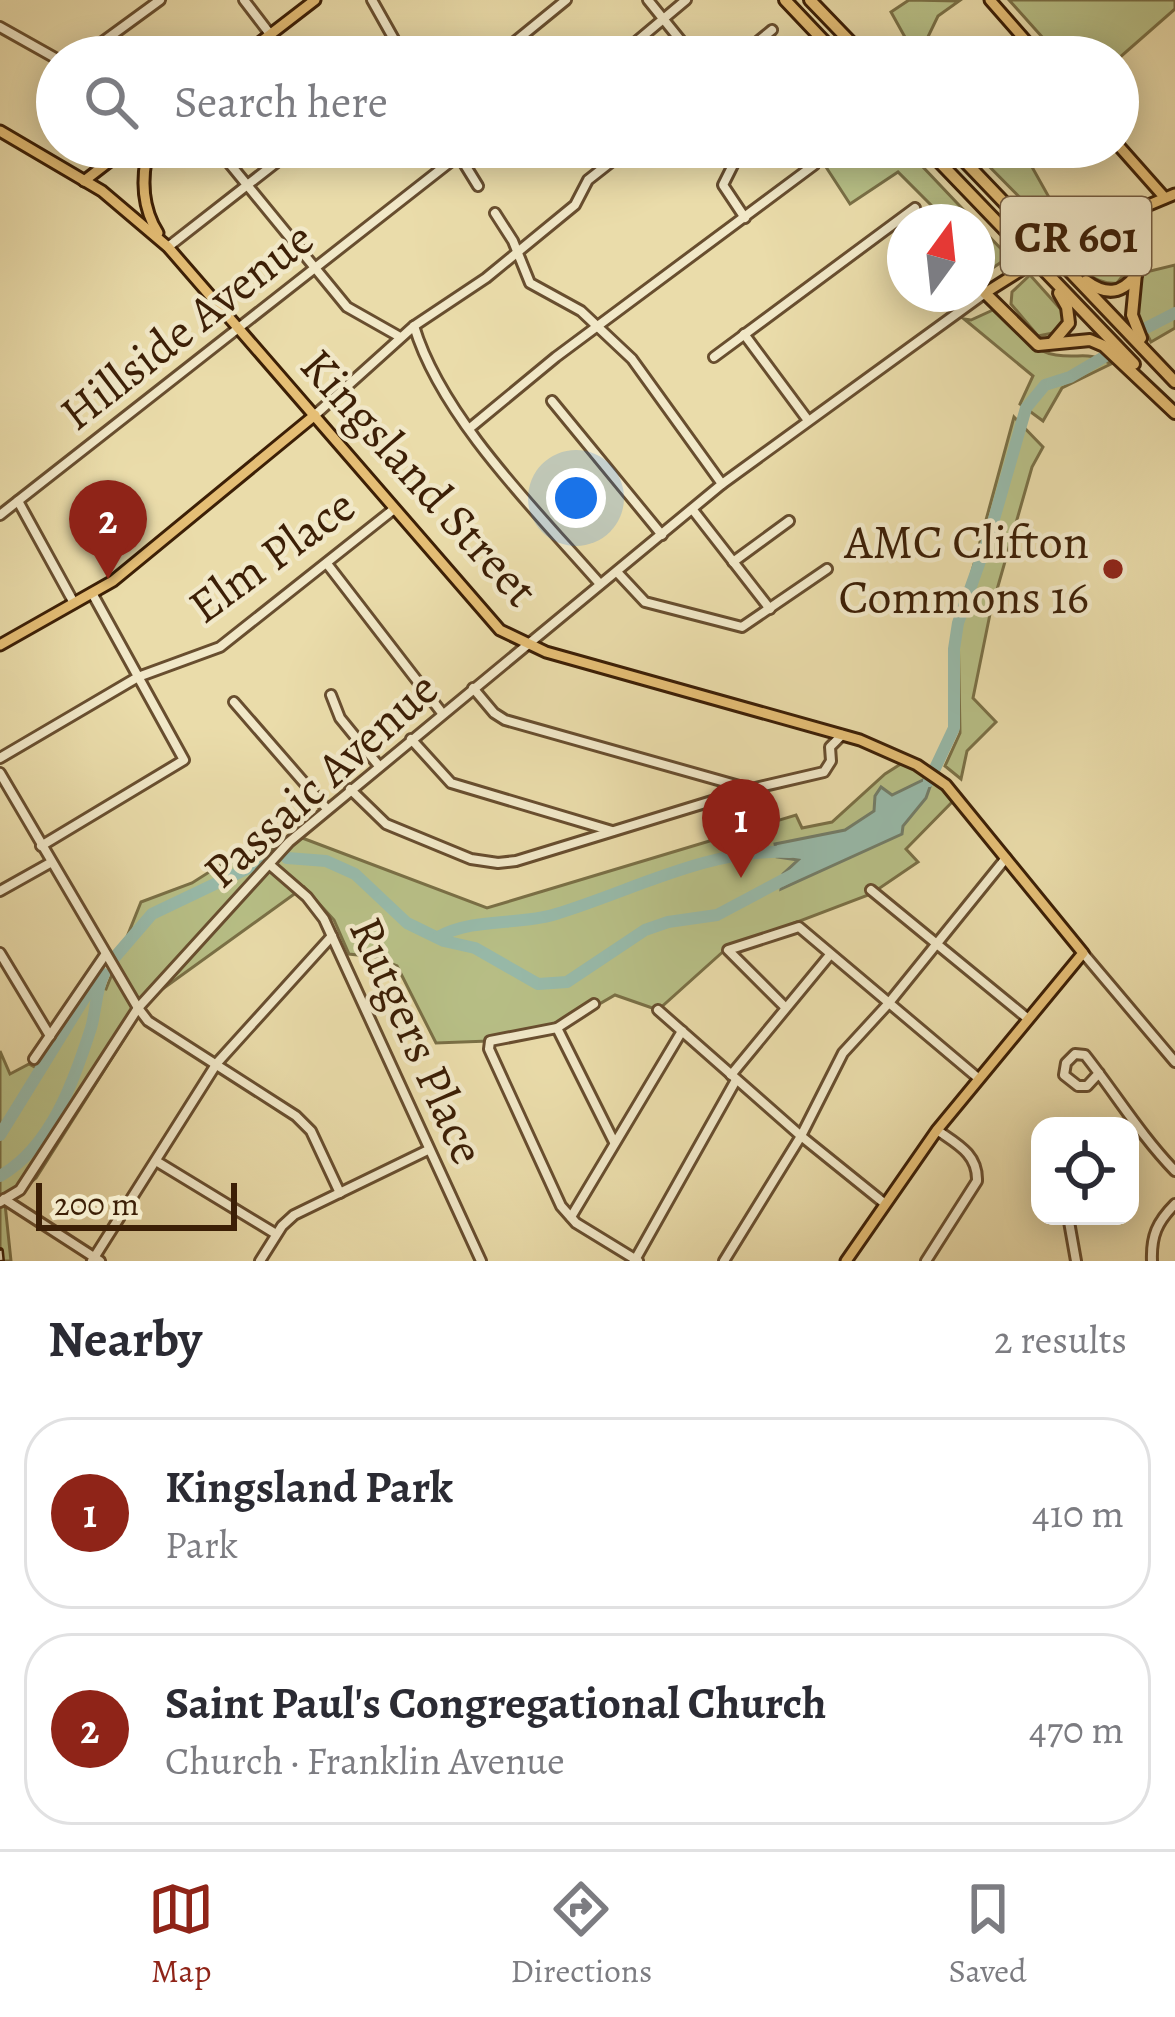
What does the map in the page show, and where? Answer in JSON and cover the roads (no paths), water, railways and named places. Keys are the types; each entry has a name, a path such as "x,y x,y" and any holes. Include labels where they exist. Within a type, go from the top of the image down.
{"highway":[{"path":"784,0 819,36"},
{"path":"810,0 845,36"},
{"path":"945,168 1175,410"},
{"path":"971,168 1175,382"},
{"path":"1118,217 1135,255 1132,315 1152,357"},
{"path":"1056,257 1104,292 1122,289 1137,272"},
{"path":"1038,345 1062,337 1070,316 1040,267"},
{"path":"995,303 1038,345"},
{"path":"1038,345 1098,342 1175,410"}],"main road":[{"path":"267,36 314,0"},
{"path":"990,0 1022,36"},
{"name":"Kingsland Street","path":"0,131 36,152"},
{"path":"1139,166 1170,196"},
{"name":"Kingsland Street","path":"62,168 127,208 168,247 491,623 526,644 860,740 933,774 1006,858"},
{"path":"84,181 101,168"},
{"path":"146,168 146,208 168,247"},
{"name":"CR 601","path":"995,286 1057,246 1170,196"},
{"path":"0,645 127,570 314,415"},
{"path":"846,1261 937,1130 1083,953 1006,858"}],"street":[{"path":"111,36 160,0"},
{"path":"244,0 270,34"},
{"path":"372,0 392,36"},
{"path":"522,36 566,0"},
{"path":"648,0 677,36"},
{"path":"643,36 686,0"},
{"path":"0,27 36,47"},
{"path":"765,36 772,30"},
{"path":"232,168 346,308 400,338"},
{"path":"168,247 268,168"},
{"name":"Hillside Avenue","path":"0,515 242,329 438,168"},
{"path":"467,168 478,186"},
{"path":"314,415 414,326 486,278 575,206 588,180 603,168"},
{"path":"731,168 722,185 745,218"},
{"path":"470,428 810,168"},
{"path":"495,213 530,283 570,304 598,326 645,374 722,484"},
{"path":"714,357 887,229"},
{"name":"CR 601","path":"693,510 807,419 958,312"},
{"path":"414,326 422,353 489,456 600,584"},
{"path":"744,334 807,419"},
{"path":"552,401 662,535"},
{"path":"18,501 74,603"},
{"name":"Elm Place","path":"0,758 138,677 220,647 394,509"},
{"path":"693,510 770,609"},
{"name":"Passaic Avenue","path":"2,1201 20,1190 138,1008 268,864 350,789 693,510"},
{"path":"734,562 788,521"},
{"path":"328,565 442,713"},
{"path":"617,572 645,602 736,627 749,625 827,569"},
{"path":"41,846 184,760 92,593"},
{"path":"473,688 505,720 751,790"},
{"path":"331,695 340,718 379,766"},
{"path":"234,702 327,809"},
{"path":"350,789 386,824 483,862 516,861 824,772 832,761 830,747 842,735"},
{"path":"411,739 451,783 613,832"},
{"path":"0,773 148,1021 296,1116 310,1131 340,1193"},
{"path":"724,1261 801,1136 843,1053 1006,858"},
{"path":"0,891 50,862"},
{"name":"Rutgers Place","path":"268,864 307,897 332,936 481,1261"},
{"path":"871,890 1028,1018"},
{"path":"785,1007 728,950 799,927 978,1078"},
{"path":"2,1201 96,1260 217,1064 332,936"},
{"path":"0,953 50,1036"},
{"path":"1083,953 1175,1062"},
{"path":"34,1059 105,955"},
{"path":"594,1004 557,1028 490,1041 561,1206 636,1261 734,1077 829,956"},
{"path":"658,1010 884,1203"},
{"path":"557,1028 614,1143"},
{"path":"571,1217 682,1031"},
{"path":"1099,1073 1087,1086 1078,1086 1064,1075 1066,1063 1075,1054 1085,1055 1099,1073 1175,1171"},
{"path":"926,1261 977,1181 978,1166 969,1154 937,1130"},
{"path":"260,1261 294,1215 428,1150"},
{"path":"156,1161 276,1234"},
{"path":"1152,1261 1151,1239 1158,1222 1175,1204"},
{"path":"1070,1225 1076,1261"}],"waterway":[{"path":"1146,328 1175,313"},
{"path":"929,781 954,728 958,623 1026,408 1045,385 1104,357"},
{"path":"438,937 467,927 556,914 700,864 790,852"},
{"path":"287,858 326,861 355,874 407,923 444,941 475,948 538,984 567,982 645,930 717,915 796,873"},
{"path":"115,957 152,914 265,860"},
{"path":"0,1176 33,1148 58,1111 84,1048 104,974"},
{"path":"0,1135 87,994 99,984"}],"railway":[{"path":"0,1251 1,1261"}],"place":[{"name":"AMC Clifton Commons 16","path":"1113,569"},
{"name":"Saint Paul's Congregational Church","path":"108,579"},
{"name":"Kingsland Park","path":"741,878"}]}
